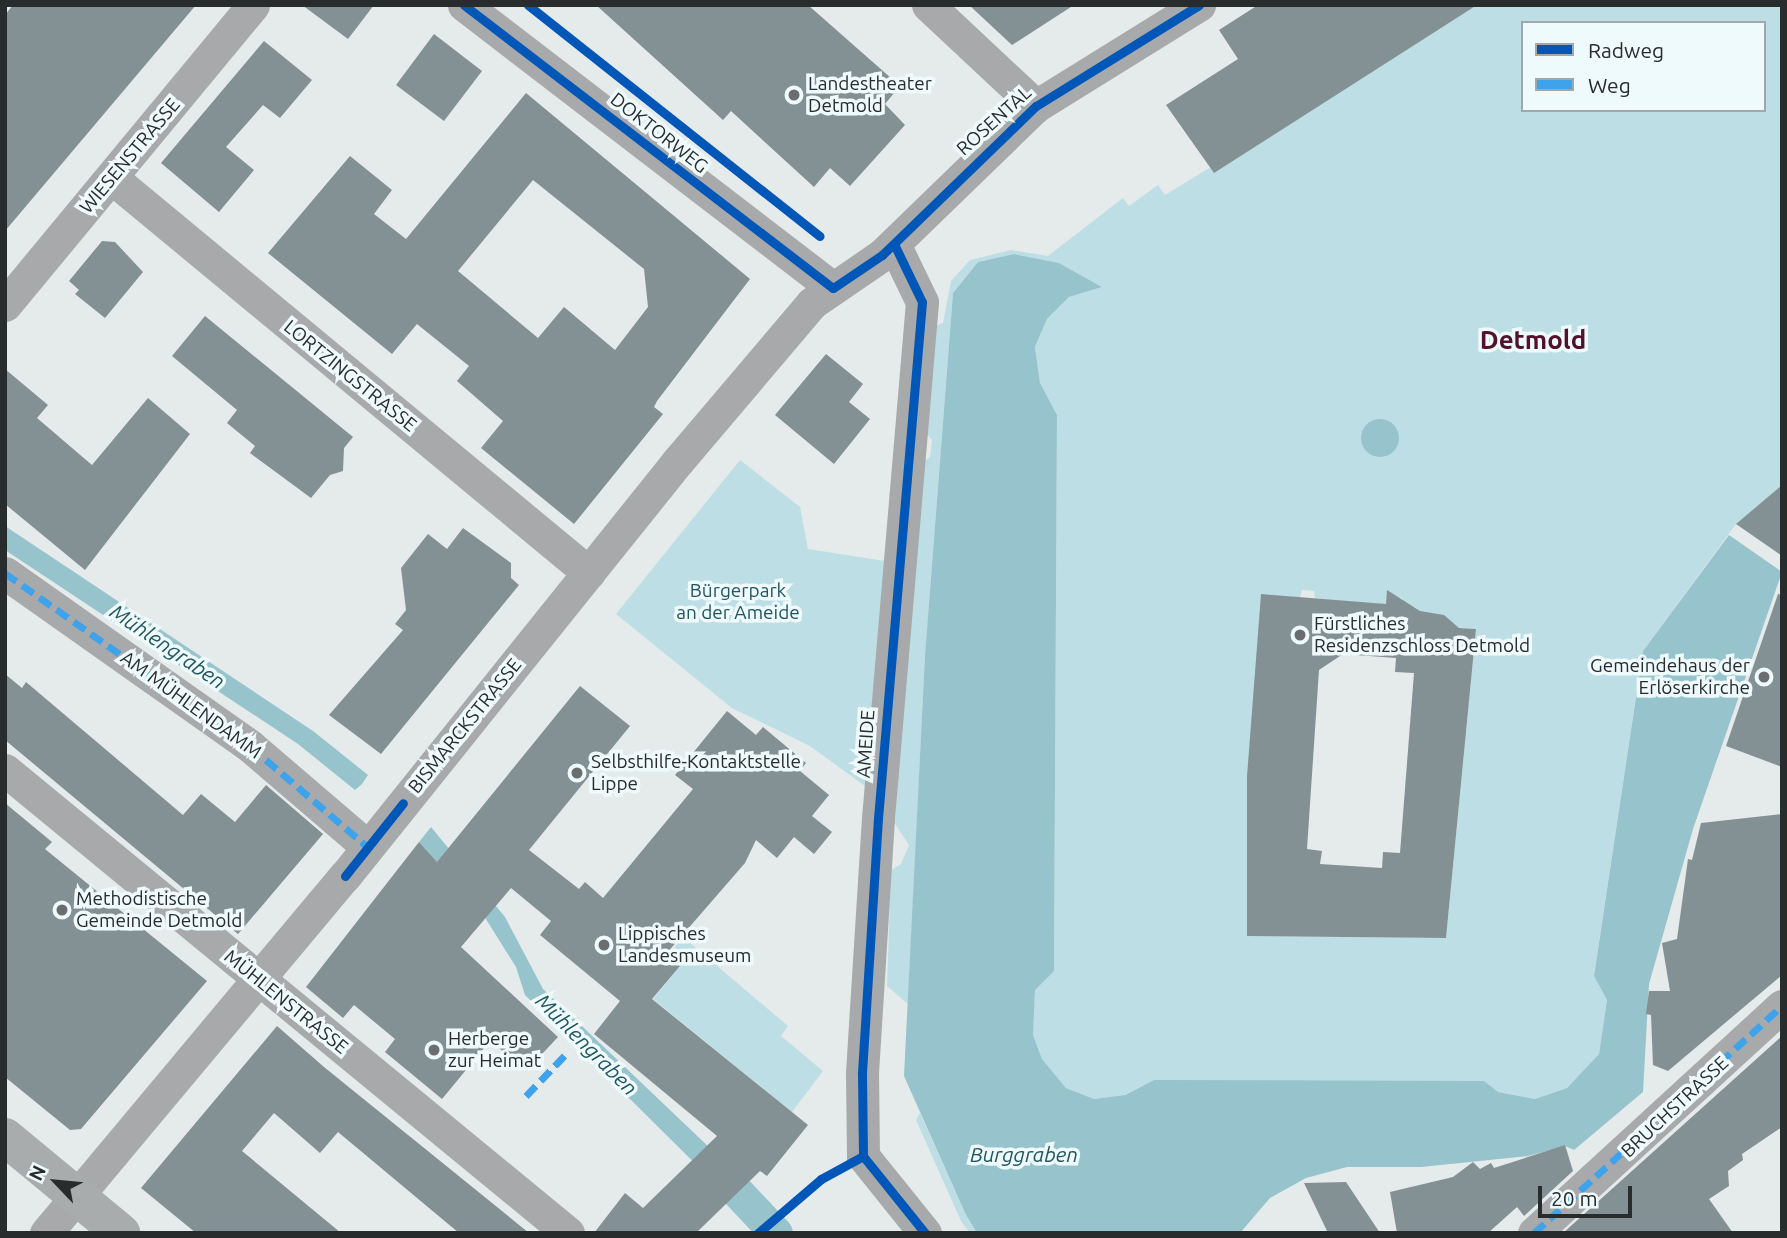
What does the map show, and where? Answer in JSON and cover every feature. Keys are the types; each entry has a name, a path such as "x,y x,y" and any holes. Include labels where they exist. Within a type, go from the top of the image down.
{"main road":[{"path":"5,1137 121,1233"}],"street":[{"name":"WIESENSTRASSE","path":"5,305 253,5"},
{"name":"DOKTORWEG","path":"464,5 833,288"},
{"path":"928,5 1036,106"},
{"name":"ROSENTAL","path":"833,288 894,244 1036,106 1199,5"},
{"name":"LORTZINGSTRASSE","path":"112,178 589,573"},
{"name":"AMEIDE","path":"894,244 922,302 887,696 862,1074 863,1156 925,1233"},
{"name":"BISMARCKSTRASSE","path":"46,1233 368,847 793,325 833,288"},
{"name":"AM MÜHLENDAMM","path":"5,573 250,746 368,847"},
{"name":"MÜHLENSTRASSE","path":"5,769 568,1233"},
{"name":"BRUCHSTRASSE","path":"1534,1233 1782,1006"}],"green space":[{"path":"1477,5 1782,5 1782,485 1736,524 1643,651 1594,975 1607,1000 1599,1054 1567,1088 1535,1099 1498,1092 1154,1080 1124,1095 1094,1099 1066,1088 1042,1059 1033,1035 1035,989 1054,970 1057,415 1040,383 1035,347 1047,319 1069,297 1102,287 1059,263 1014,254 978,262 953,293 925,655 908,1004 887,986 891,870 901,864 909,845 895,824 918,465 930,457 932,440 922,428 929,328 943,323 951,281 970,260 1011,250 1048,256 1123,198 1129,206 1158,185 1165,195","holes":["1302,590 1314,591 1315,598 1386,607 1387,596 1402,598 1403,607 1415,607 1425,618 1444,615 1452,627 1476,629 1446,938 1247,936 1247,776"]},
{"name":"Bürgerpark an der Ameide","path":"740,460 800,507 808,549 898,563 880,797 810,746 732,708 616,614"},
{"path":"683,937 788,1026 781,1036 823,1071 792,1112 653,999 680,966 668,956"},
{"path":"920,1113 966,1215 977,1233 970,1233 961,1221 916,1120"}],"water":[{"name":"Burggraben","path":"1014,254 1059,263 1102,287 1069,297 1047,319 1035,347 1040,383 1057,415 1054,971 1035,990 1033,1035 1042,1059 1066,1088 1094,1099 1125,1095 1154,1080 1484,1081 1498,1092 1535,1099 1567,1088 1599,1054 1607,1000 1594,976 1643,651 1729,535 1782,572 1693,829 1649,984 1643,1092 1574,1150 1565,1146 1528,1156 1421,1167 1347,1167 1306,1178 1270,1198 1240,1233 977,1233 966,1215 904,1076 925,655 953,293 978,262"},
{"path":"1380,419 1394,424 1399,438 1394,452 1380,457 1366,452 1361,438 1366,424"},
{"path":"5,526 313,731 368,775 362,784 355,790 298,744 5,550"},
{"path":"431,827 505,917 543,989 754,1190 737,1205 525,995 516,967 484,916 419,842"}],"building":[{"path":"13,5 196,5 5,231 5,15"},
{"path":"302,5 374,5 348,39"},
{"name":"Landestheater Detmold","path":"596,5 808,5 900,86 885,104 905,125 850,186 830,168 814,187 731,111 723,120"},
{"path":"969,5 1074,5 1012,45"},
{"path":"1258,5 1477,5 1214,173 1166,105 1238,59 1219,30"},
{"path":"434,34 482,71 444,121 396,85"},
{"path":"264,41 312,80 280,118 263,105 226,147 254,170 219,212 161,163"},
{"path":"526,93 750,279 657,401 654,407 663,414 574,524 481,448 503,421 457,381 469,366 417,324 392,354 268,253 350,156 392,190 374,214 406,239","holes":["533,180 644,269 648,307 615,350 564,307 538,338 458,271"]},
{"path":"102,241 115,242 143,272 105,318 75,294 79,290 69,281"},
{"path":"205,316 353,437 344,448 343,471 330,475 311,498 250,453 255,446 227,423 237,410 172,356"},
{"path":"826,354 863,384 849,402 870,419 834,464 775,415"},
{"path":"5,369 48,405 37,418 92,465 148,398 190,434 85,570 5,504"},
{"path":"1782,485 1782,556 1736,524"},
{"path":"463,528 511,563 511,578 519,585 381,754 329,715 403,630 395,624 406,610 401,568 428,534 447,549"},
{"name":"Fürstliches Residenzschloss Detmold","path":"1387,590 1420,611 1444,615 1459,628 1476,629 1446,938 1247,936 1247,776 1261,594 1386,604","holes":["1343,654 1396,658 1395,672 1414,673 1400,853 1383,852 1382,868 1320,864 1322,851 1307,849 1319,670"]},
{"name":"Gemeindehaus der Erlöserkirche","path":"1778,594 1782,595 1782,767 1726,746"},
{"path":"5,674 22,688 26,682 183,815 201,794 235,822 266,785 323,834 238,934 5,740"},
{"path":"580,686 630,726 529,850 579,889 585,882 603,898 693,789 675,775 727,711 756,735 763,727 806,763 800,771 829,795 812,816 832,832 814,854 794,837 777,858 756,840 745,863 666,954 680,966 652,999 808,1125 767,1176 760,1171 696,1233 594,1233 625,1193 643,1208 717,1136 594,1034 620,1001 540,935 551,921 511,888 461,947 558,1037 527,1070 490,1041 442,1099 385,1052 395,1039 354,1005 343,1018 306,987 419,842 437,862"},
{"path":"5,803 52,842 45,849 207,981 81,1129 70,1130 5,1077"},
{"path":"1782,814 1782,975 1668,1071 1653,1065 1651,1015 1646,1014 1649,991 1670,991 1662,943 1677,939 1688,859 1692,860 1701,823"},
{"path":"277,1026 529,1233 459,1233 338,1132 320,1153 274,1113 242,1151 341,1233 196,1233 141,1188"},
{"path":"1782,1036 1782,1127 1742,1154 1743,1160 1728,1171 1729,1186 1709,1199 1733,1233 1563,1233"},
{"path":"1565,1145 1573,1171 1524,1216 1517,1207 1488,1233 1397,1233 1390,1192 1453,1177 1473,1162 1480,1169 1491,1163 1494,1168"},
{"path":"1346,1182 1380,1233 1328,1233 1304,1183"}],"waterway":[{"name":"Mühlengraben","path":"713,1166 776,1233"}],"marked path":[{"path":"5,573 250,746 368,847"},
{"path":"1534,1233 1782,1006"},
{"path":"526,1096 565,1055"}],"cycle path":[{"path":"464,5 833,288 882,255 1036,106 1199,5"},
{"path":"528,5 819,236"},
{"path":"894,244 922,302 878,818 862,1074 863,1156 925,1233"},
{"path":"345,876 403,803"},
{"path":"758,1233 821,1179 863,1156"}],"place":[{"name":"Landestheater Detmold","path":"794,95"},
{"name":"Fürstliches Residenzschloss Detmold","path":"1300,635"},
{"name":"Gemeindehaus der Erlöserkirche","path":"1764,677"},
{"name":"Selbsthilfe-Kontaktstelle Lippe","path":"577,773"},
{"name":"Methodistische Gemeinde Detmold","path":"62,910"},
{"name":"Lippisches Landesmuseum","path":"604,945"},
{"name":"Herberge zur Heimat","path":"434,1050"}],"district":[{"name":"Detmold","path":"1533,340"}]}
